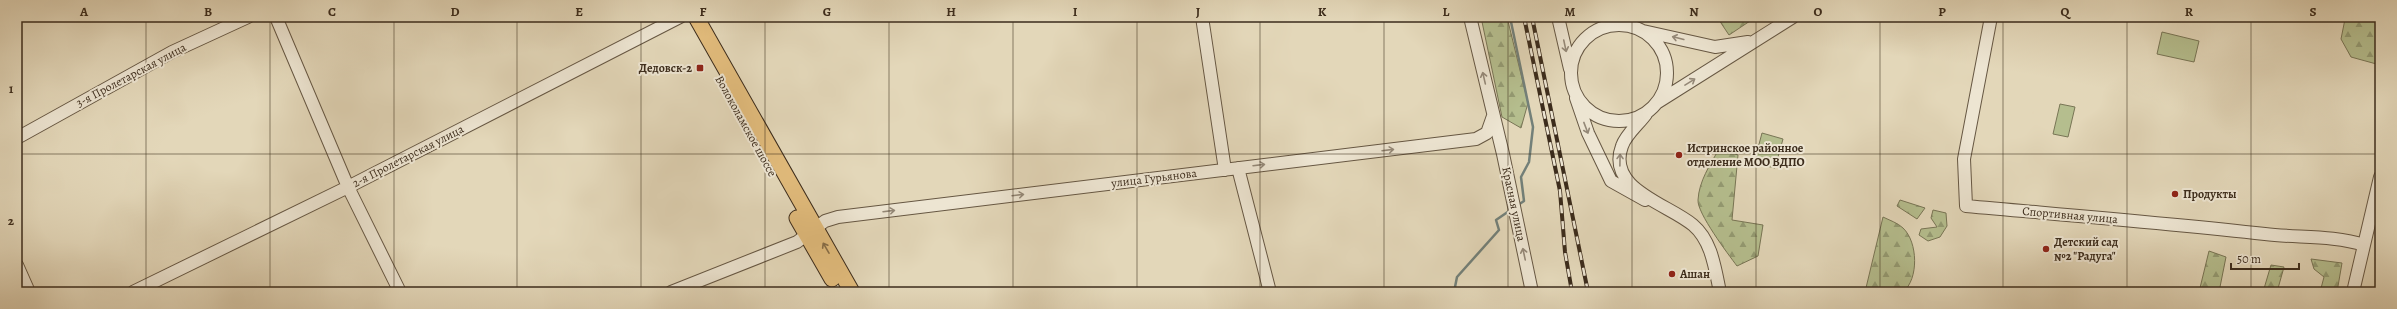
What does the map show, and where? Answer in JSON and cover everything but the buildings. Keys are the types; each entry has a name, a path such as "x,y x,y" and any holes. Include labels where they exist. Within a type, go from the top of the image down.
{"main road":[{"name":"Волоколамское шоссе","path":"685,17 811,232"},
{"name":"Волоколамское шоссе","path":"696,17 811,232"},
{"path":"811,232 840,292"},
{"path":"811,232 852,292"}],"street":[{"name":"3-я Пролетарская улица","path":"17,138 172,52 248,17"},
{"path":"276,17 348,187 400,292"},
{"name":"2-я Пролетарская улица","path":"133,292 348,187 680,17"},
{"path":"1202,17 1225,170"},
{"name":"Красная улица","path":"1470,17 1492,116 1503,154 1532,292"},
{"path":"1558,17 1575,91 1588,133 1611,181 1634,196 1663,207"},
{"path":"1609,17 1642,31 1715,47 1729,47 1761,38"},
{"path":"1720,292 1710,248 1693,225 1663,207 1622,175 1620,167 1622,145 1647,112 1657,103 1793,17"},
{"name":"Спортивная улица","path":"1991,17 1964,159 1966,206 2150,221 2292,238 2352,241 2364,245"},
{"path":"1571,75 1577,50 1587,38 1609,26 1627,25"},
{"path":"1642,31 1660,48 1666,63 1665,88 1657,103"},
{"path":"1575,91 1590,111 1604,119 1629,120 1647,112"},
{"name":"улица Гурьянова","path":"671,292 797,242 811,232 838,217 1476,139 1487,133 1492,116"},
{"path":"1238,168 1270,292"},
{"path":"2353,292 2380,177"},
{"path":"17,265 29,292"}],"green space":[{"path":"1481,17 1507,17 1528,103 1521,128 1502,117"},
{"path":"1717,17 1756,17 1729,35"},
{"path":"2284,17 2333,17 2283,21"},
{"path":"2337,17 2380,17 2380,65 2351,57 2341,39 2345,19"},
{"path":"2162,32 2199,41 2194,62 2157,54"},
{"path":"2060,104 2075,107 2068,137 2053,134"},
{"path":"1762,133 1783,139 1775,168 1754,163"},
{"path":"1719,149 1738,155 1732,220 1763,225 1758,256 1737,266 1720,243 1702,214 1698,200 1700,186"},
{"path":"1900,200 1925,208 1917,219 1897,206"},
{"path":"1933,210 1946,213 1947,226 1940,237 1928,241 1919,235 1921,229 1937,227 1931,218"},
{"path":"1883,217 1903,228 1912,242 1915,260 1914,270 1908,286 1903,292 1865,292"},
{"path":"2209,251 2226,257 2219,292 2199,292"},
{"path":"2311,259 2342,263 2337,292 2320,292 2324,277 2314,269"},
{"path":"2271,265 2284,267 2277,292 2263,292"}],"waterway":[{"path":"1510,17 1533,127 1529,162 1521,177 1524,201 1518,205"},
{"path":"1454,292 1457,277 1499,230 1496,220 1512,209"}],"railway":[{"path":"1524,17 1560,191 1565,252 1572,292"},
{"path":"1532,17 1588,292"}],"place":[{"name":"Дедовск-2","path":"700,68"},
{"name":"Истринское районное отделение МОО ВДПО","path":"1679,155"},
{"name":"Продукты","path":"2175,194"},
{"name":"Детский сад №2 \"Радуга\"","path":"2046,249"},
{"name":"Ашан","path":"1672,274"}]}
